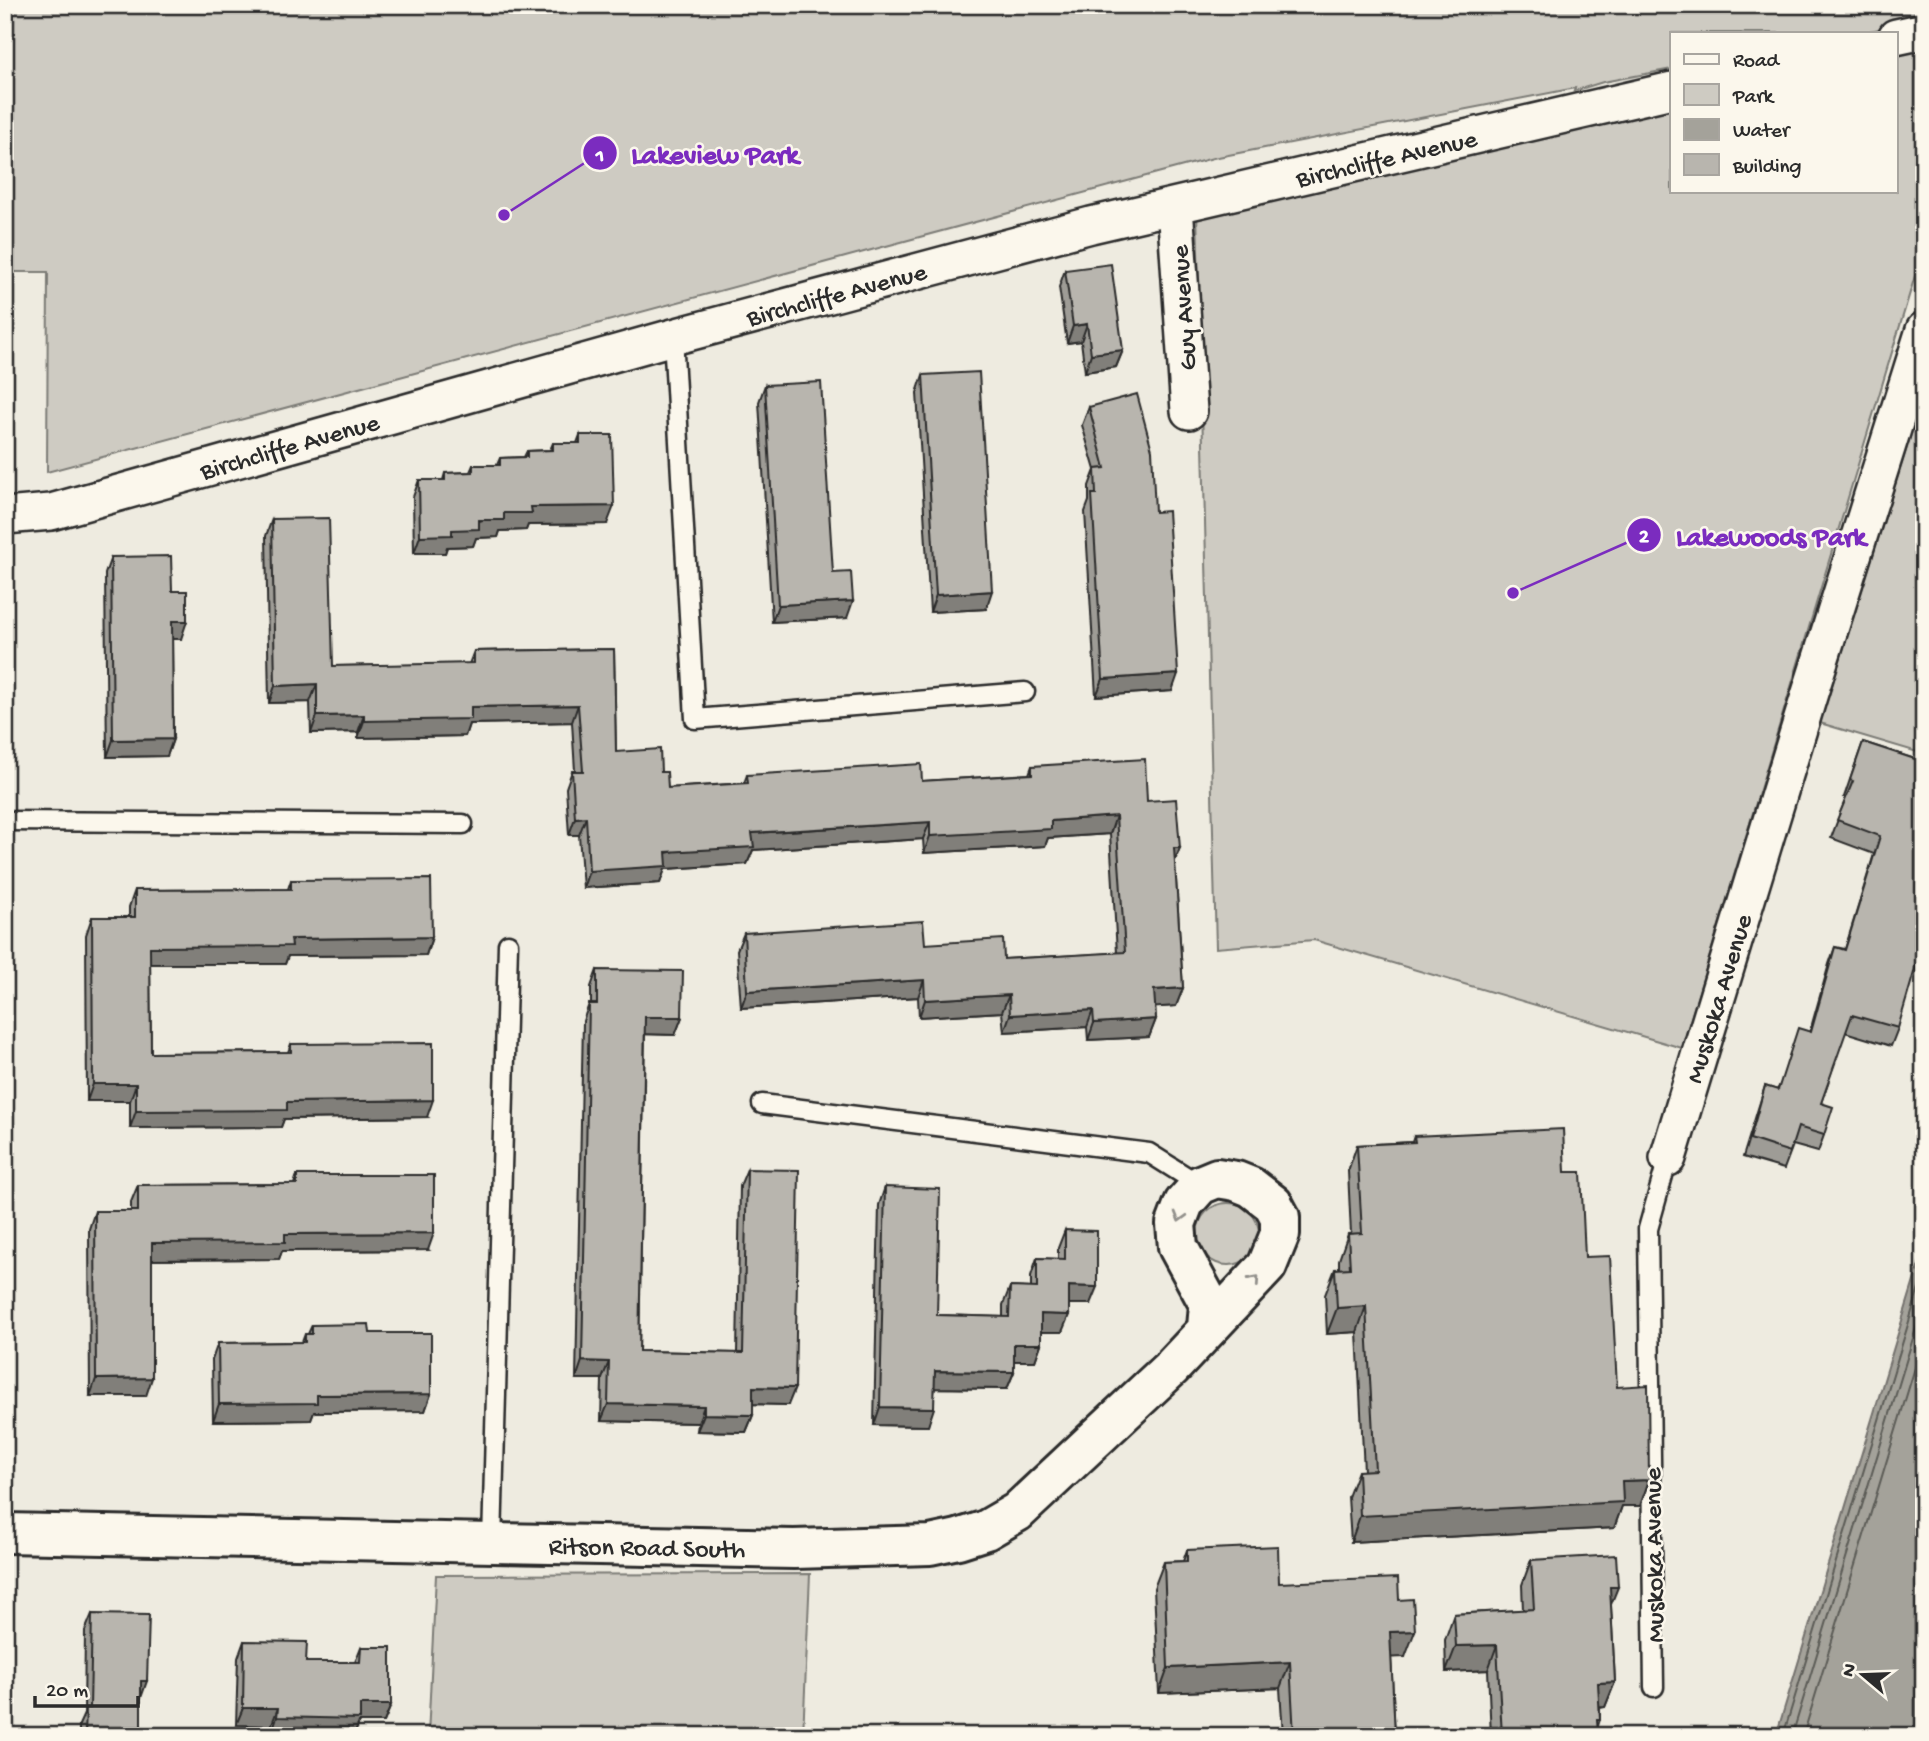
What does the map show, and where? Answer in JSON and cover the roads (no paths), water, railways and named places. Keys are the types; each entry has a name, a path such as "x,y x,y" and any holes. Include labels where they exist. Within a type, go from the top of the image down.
{"street":[{"path":"1898,37 1924,31"},
{"name":"Birchcliffe Avenue","path":"5,516 51,512 673,337 1091,225 1670,90"},
{"name":"Guy Avenue","path":"1175,206 1189,411"},
{"name":"Muskoka Avenue","path":"1668,1158 1924,331"},
{"name":"Ritson Road South","path":"5,1533 794,1549 930,1545 958,1539 986,1530 1017,1512 1172,1367 1267,1266 1280,1234 1279,1217 1273,1204 1251,1187 1236,1181 1217,1178 1200,1185"},
{"path":"1200,1185 1184,1203 1177,1224 1178,1247 1209,1304 1207,1328"}],"lane":[{"path":"673,337 695,719 1025,692"},
{"path":"5,821 463,824"},
{"path":"492,1543 508,944"},
{"path":"762,1104 1149,1153 1200,1185"},
{"name":"Muskoka Avenue","path":"1654,1687 1648,1229 1668,1158"}],"water":[{"path":"1924,1248 1924,1736 1776,1736"}],"place":[{"name":"Lakeview Park","path":"504,215"},
{"name":"Lakewoods Park","path":"1513,593"}]}
